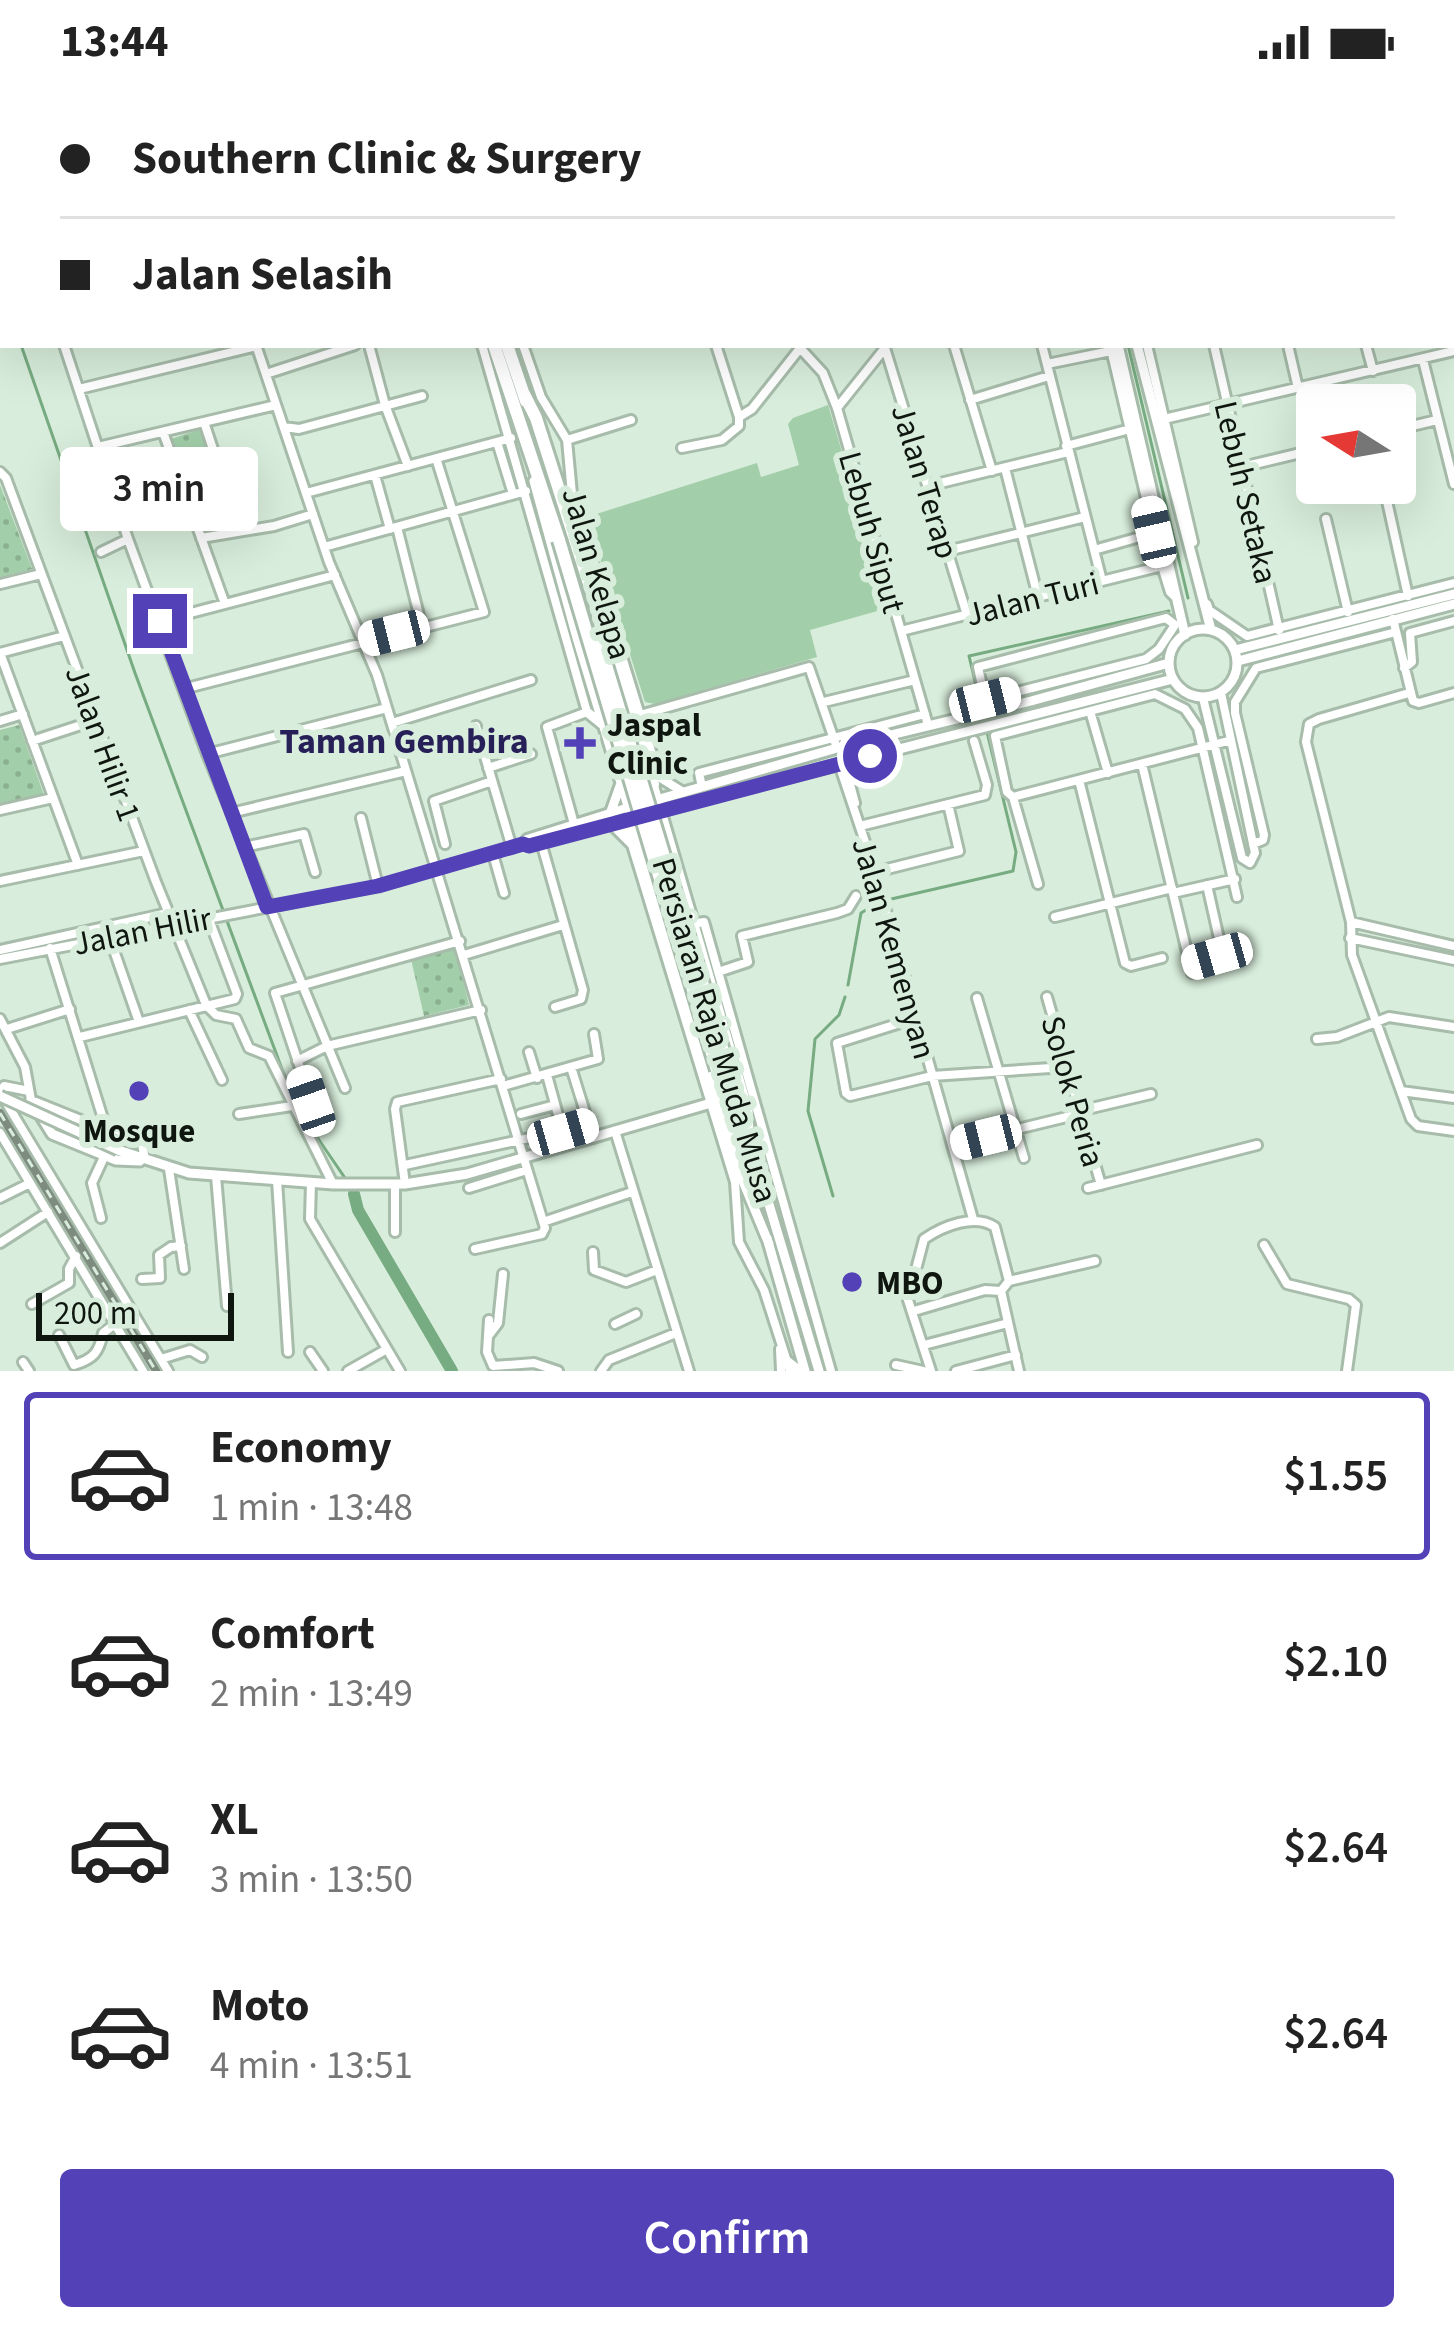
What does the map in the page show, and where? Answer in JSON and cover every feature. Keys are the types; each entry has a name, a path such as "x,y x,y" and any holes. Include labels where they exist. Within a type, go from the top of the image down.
{"highway":[{"name":"Persiaran Raja Muda Musa","path":"495,348 563,539"},
{"name":"Persiaran Raja Muda Musa","path":"508,348 722,1065"},
{"path":"524,394 622,674 652,784"}],"main road":[{"path":"1113,348 1185,634"},
{"path":"1138,348 1211,630"},
{"path":"518,411 572,640 645,857 738,1169 769,1244"},
{"path":"1236,656 1280,633 1454,594"},
{"path":"1236,656 1454,604"},
{"path":"1211,630 1221,634 1236,656 1234,679 1221,693 1203,698 1185,693 1173,679 1171,652 1185,634 1211,630"},
{"path":"842,763 850,749 926,719 981,714 1169,663"},
{"path":"652,784 679,797 989,729 1173,679"},
{"path":"587,712 603,725"},
{"path":"631,813 836,743 868,740"},
{"path":"612,755 629,769 637,767 646,749"},
{"path":"621,781 610,819 640,842"},
{"path":"652,784 692,924 728,1025 748,1110 749,1137"},
{"path":"667,832 679,797"},
{"path":"645,857 650,835 662,837 670,849"},
{"path":"672,950 677,991"},
{"name":"Persiaran Raja Muda Musa","path":"722,1065 749,1137 819,1371"},
{"name":"Persiaran Raja Muda Musa","path":"722,1065 802,1371"},
{"path":"0,1096 169,1169 333,1184 400,1184 467,1174 711,1103"},
{"path":"30,1096 52,1134 126,1162 146,1160"},
{"path":"786,1368 802,1371"}],"street":[{"path":"65,348 206,754 345,1088"},
{"path":"79,389 249,348"},
{"path":"258,348 324,547 366,640 544,1227"},
{"path":"266,374 346,348"},
{"path":"370,348 409,466"},
{"path":"483,348 572,640 587,712 547,728 574,824"},
{"name":"Jalan Kelapa","path":"524,348 541,397 567,440 572,494 622,674 640,715 646,749 659,777 679,797"},
{"path":"682,448 722,440 740,426 717,348"},
{"path":"739,417 752,409 800,348"},
{"name":"Lebuh Siput","path":"802,348 823,374 837,408 926,719"},
{"path":"837,408 884,348"},
{"name":"Jalan Terap","path":"887,348 967,615"},
{"path":"955,348 992,471"},
{"path":"1043,348 1102,581"},
{"path":"1046,364 1109,348"},
{"path":"1113,348 1162,566 1176,597"},
{"path":"1148,348 1160,420 1209,610 1247,636 1280,633 1454,583"},
{"name":"Lebuh Setaka","path":"1215,348 1280,633"},
{"path":"1289,348 1297,384"},
{"path":"1367,348 1373,371"},
{"path":"1316,384 1454,351"},
{"path":"1423,360 1454,484"},
{"path":"970,400 1049,376"},
{"path":"1160,420 1296,388"},
{"path":"284,427 299,429 422,396"},
{"path":"98,447 276,405"},
{"path":"567,440 631,420"},
{"path":"1416,425 1437,420"},
{"path":"204,422 240,531"},
{"path":"928,486 1130,430"},
{"path":"163,432 225,604"},
{"path":"306,493 511,438"},
{"path":"497,442 512,494"},
{"path":"1242,467 1296,454"},
{"path":"183,689 484,612 436,458"},
{"path":"1005,468 1038,597"},
{"name":"Jalan Hilir 1","path":"3,475 206,1006"},
{"path":"375,475 422,627"},
{"path":"324,547 526,491"},
{"path":"1387,504 1408,596"},
{"path":"201,538 313,514"},
{"path":"947,551 1085,517"},
{"path":"1326,519 1348,612"},
{"path":"1094,550 1154,532"},
{"path":"101,552 128,539"},
{"name":"Jalan Turi","path":"901,631 1162,566"},
{"path":"0,584 41,574"},
{"path":"160,621 335,574"},
{"path":"1166,618 1175,625 1146,659 1028,689 985,700 978,668 1166,618"},
{"path":"1393,619 1409,693 1416,703 1454,693"},
{"path":"1404,668 1412,662 1410,633 1454,621"},
{"path":"1253,844 1264,836 1234,713 1235,702 1256,668 1396,632"},
{"path":"64,636 0,653 78,865"},
{"path":"640,715 805,667 812,669 836,743"},
{"path":"392,723 531,680"},
{"path":"824,702 915,680"},
{"path":"1028,689 1034,714"},
{"path":"1038,884 989,729 1155,694 1166,696 1193,716 1210,746 1244,862 1255,858 1221,693"},
{"path":"1409,693 1318,719 1306,733 1351,922 1349,938 1400,1091 1418,1126 1454,1131"},
{"path":"1203,698 1237,897"},
{"path":"206,754 387,708"},
{"path":"1090,711 1108,773"},
{"path":"0,721 22,714"},
{"path":"702,787 699,773 926,719"},
{"path":"32,741 96,720"},
{"path":"476,726 512,848"},
{"path":"858,821 949,804 987,791 974,741"},
{"path":"1013,797 1228,742"},
{"path":"488,769 531,754"},
{"name":"Jalan Kemenyan","path":"842,763 973,1219"},
{"path":"1142,764 1191,968 1221,953 1207,885"},
{"path":"231,814 406,771"},
{"path":"1079,780 1126,964 1162,958"},
{"path":"445,844 434,801 492,781"},
{"path":"0,810 53,798"},
{"path":"874,872 959,851 949,804"},
{"name":"Jalan Hilir","path":"0,954 109,936 170,918 225,915 378,886 631,813"},
{"path":"361,818 378,886"},
{"path":"610,819 632,845 735,1182 739,1242 758,1275 786,1368"},
{"name":"Jalan Hilir","path":"540,839 574,824 610,819"},
{"path":"244,847 304,834 315,872"},
{"path":"540,839 583,995 577,1002 554,1007"},
{"path":"0,881 144,850"},
{"path":"494,854 504,893"},
{"path":"1055,917 1235,879"},
{"path":"718,972 748,962 742,936 837,913 848,909 856,896"},
{"path":"80,1037 231,1001 237,994 208,917"},
{"path":"0,954 170,918"},
{"path":"692,924 704,922 728,1025 831,1371"},
{"path":"1351,922 1454,946"},
{"path":"464,955 563,926"},
{"path":"109,936 139,1022"},
{"path":"1349,938 1454,960"},
{"path":"311,1101 274,997 278,992 460,941"},
{"path":"50,948 105,1125"},
{"path":"977,998 1024,1158"},
{"name":"Solok Peria","path":"1047,998 1101,1185"},
{"path":"206,1006 216,1015 236,1019 249,1048 269,1056 333,1184"},
{"path":"7,1029 70,1009"},
{"path":"189,1010 222,1080"},
{"path":"297,1060 327,1046 481,1010"},
{"path":"1317,1040 1396,1017 1454,1027"},
{"path":"916,1018 841,1040 836,1049 850,1096 932,1076 1066,1067"},
{"path":"0,1019 25,1067 30,1096"},
{"path":"395,1232 405,1166 395,1104 542,1077 572,1067 600,1057 594,1034"},
{"path":"529,1052 563,1132"},
{"path":"572,1067 592,1138"},
{"path":"146,1160 141,1140 105,1125 98,1127 11,1085 4,1086 1,1094 168,1371"},
{"path":"1400,1091 1454,1098"},
{"path":"952,1145 1151,1094"},
{"path":"521,1114 555,1105"},
{"path":"239,1114 254,1108 292,1106"},
{"path":"405,1166 589,1125"},
{"path":"615,1131 688,1371"},
{"path":"0,1133 142,1371"},
{"path":"1088,1188 1258,1144"},
{"path":"101,1218 92,1184 105,1155"},
{"path":"169,1169 184,1269"},
{"path":"469,1188 527,1170"},
{"path":"216,1176 227,1306"},
{"path":"277,1180 288,1352"},
{"path":"311,1182 310,1219 400,1371"},
{"path":"0,1198 30,1183"},
{"path":"475,1250 632,1192"},
{"path":"0,1244 48,1212"},
{"path":"896,1365 927,1371 908,1290 920,1245 930,1234 973,1219 990,1222 1009,1281"},
{"path":"1264,1245 1286,1284 1349,1299 1355,1305 1347,1371"},
{"path":"142,1279 160,1278 159,1255 181,1246"},
{"path":"593,1252 594,1270 626,1282 658,1270"},
{"path":"32,1304 69,1283 76,1255"},
{"path":"1000,1291 1009,1281 1095,1261"},
{"path":"488,1336 498,1323 503,1274"},
{"path":"914,1311 986,1290 1000,1291"},
{"path":"1000,1291 1018,1371"},
{"path":"615,1324 636,1314"},
{"path":"489,1320 493,1366 534,1363 558,1371"},
{"path":"924,1345 1008,1323"},
{"path":"59,1335 74,1365 94,1357 103,1333 115,1324"},
{"path":"602,1371 609,1360 676,1333"},
{"path":"347,1371 387,1349"},
{"path":"161,1359 190,1350 202,1357"},
{"path":"310,1352 323,1371"},
{"path":"956,1371 1016,1355"}],"green space":[{"path":"828,405 888,608 810,630 817,657 655,704 645,702 587,517 757,463 761,477 799,465 788,424"},
{"path":"210,426 250,534 200,545 162,442"},
{"path":"0,485 32,569 0,577"},
{"path":"19,725 44,795 0,807 0,730"},
{"path":"455,948 469,1005 424,1016 411,959"}],"waterway":[{"path":"22,348 135,673 289,1088"},
{"path":"1129,348 1188,598"},
{"path":"985,723 969,656 1169,611"},
{"path":"887,900 1013,871 1016,852 987,732"},
{"path":"848,985 861,913 876,904"},
{"path":"833,1196 808,1111 815,1039 839,1015 845,997"},
{"path":"304,1118 345,1178"},
{"path":"354,1194 358,1210 452,1371"}],"railway":[{"path":"0,1113 156,1371"}],"place":[{"name":"Jaspal Clinic","path":"580,743"},
{"name":"Mosque","path":"139,1091"},
{"name":"MBO","path":"852,1282"}],"district":[{"name":"Taman Gembira","path":"404,740"}],"route":[{"path":"160,621 267,907 378,886 870,756"}]}
